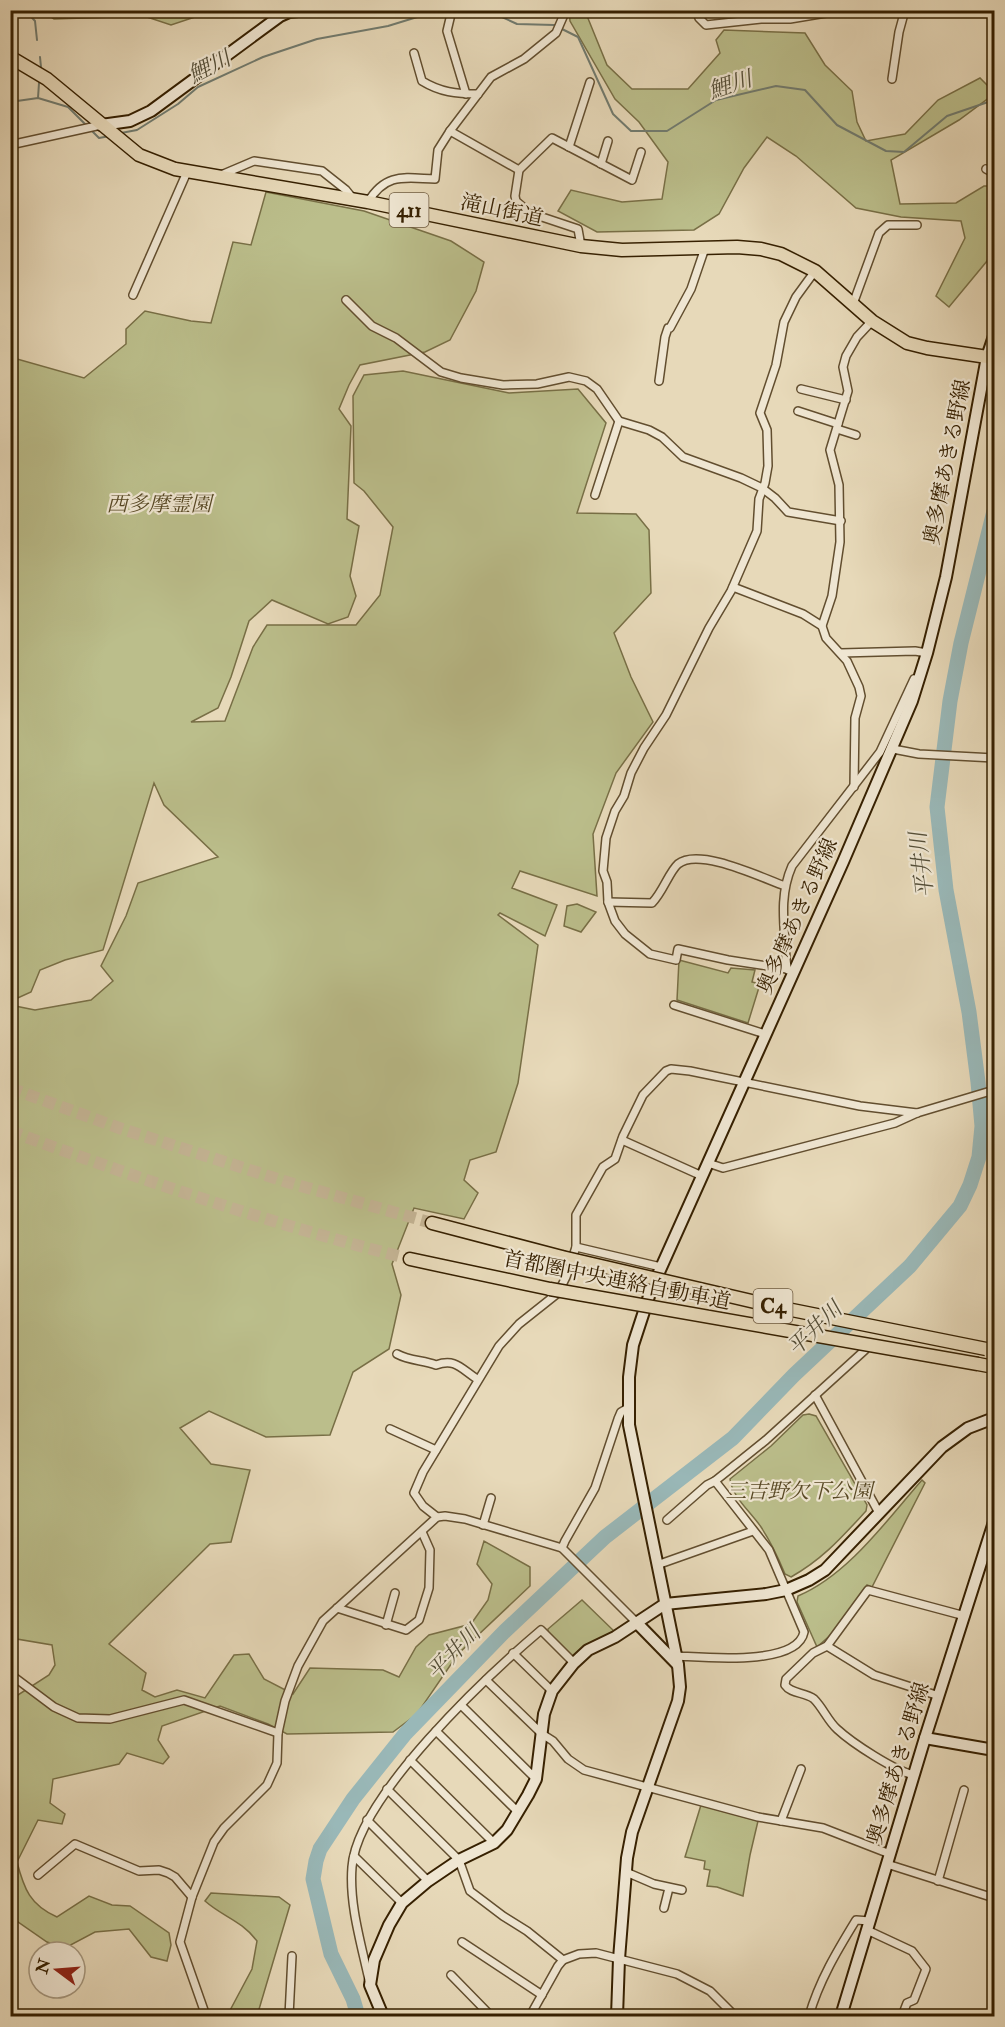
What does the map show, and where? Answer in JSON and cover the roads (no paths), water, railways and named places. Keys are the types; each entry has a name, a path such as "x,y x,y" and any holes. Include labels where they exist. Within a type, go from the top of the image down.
{"highway":[{"name":"滝山街道","path":"10,57 47,79 100,127 139,155 156,163 187,172 368,202 581,246 622,250 737,247 761,249 781,254 815,271 872,321 907,343 991,358"},
{"name":"首都圏中央連絡自動車道","path":"432,1223 562,1257 777,1307 990,1350"},
{"name":"首都圏中央連絡自動車道","path":"410,1259 550,1289 994,1367"}],"main road":[{"path":"100,127 139,118 280,16 289,12 308,10"},
{"name":"奥多摩あきる野線","path":"657,1565 629,1425 629,1377 633,1345 642,1313 661,1267 765,1034 790,971 912,701 946,577 994,336"},
{"path":"383,2016 370,1985 374,1960 389,1925 402,1903 428,1881 459,1860 494,1843 507,1830 536,1779 544,1714 552,1691 574,1663 588,1650 637,1623 665,1604 766,1594 786,1590 809,1580 825,1570 918,1470 954,1437 968,1428 994,1418"},
{"name":"奥多摩あきる野線","path":"841,2016 994,1522"},
{"path":"617,2016 626,1872 632,1832 680,1687 677,1660 657,1565"},
{"path":"637,1623 677,1660"},
{"path":"926,1738 994,1750"}],"street":[{"path":"368,202 374,192 387,181 398,178 435,179 437,156 450,131 491,76 524,59 556,33 567,10"},
{"path":"696,10 699,18 706,25 761,19 790,19 844,10"},
{"path":"892,79 898,32 905,10"},
{"path":"452,14 447,31 466,94"},
{"path":"414,53 422,81 435,89 451,93 478,94"},
{"path":"569,147 590,82"},
{"path":"10,145 44,136 100,127"},
{"path":"450,131 519,170"},
{"path":"581,246 578,230 530,213 521,207 515,196 519,170 552,138 632,180 641,152"},
{"path":"601,164 608,141"},
{"path":"219,176 254,161 322,171 346,190 354,200"},
{"path":"986,169 994,173"},
{"path":"133,295 187,172"},
{"path":"853,304 879,233 888,225 917,225"},
{"path":"659,381 664,338 691,289 705,248"},
{"path":"815,271 796,297 784,322 776,365 760,413 768,438 768,466 759,499 757,531 733,587 709,628 666,716 644,748 631,773 606,838 603,871 607,882 608,902 615,921 626,934 650,954 676,960 678,949 790,971 783,911 785,886 792,866 880,752 927,653 895,651 841,653"},
{"path":"346,300 372,326 396,338 441,372 503,385 537,384 569,377 586,381 597,389 619,421 649,430 662,437 683,457 762,488 788,512 841,521"},
{"path":"854,787 855,718 861,696 859,687 841,653 826,638 822,626 832,596 838,562 841,521 839,485 830,450 848,391 843,374 844,361 857,337 872,321"},
{"path":"801,389 846,400"},
{"path":"798,411 856,435"},
{"path":"595,495 619,421"},
{"path":"733,587 803,614 822,626"},
{"path":"892,749 922,754 994,758"},
{"path":"608,902 652,903 661,894 676,867 684,861 712,859 785,886"},
{"path":"675,1005 765,1034"},
{"path":"436,1517 423,1506 414,1493 423,1472 499,1346 519,1324 558,1293 576,1247 576,1215 603,1167 615,1160 643,1095 666,1071 671,1069 690,1071 860,1106 917,1113"},
{"path":"708,1163 723,1168 895,1123 917,1113 994,1090"},
{"path":"622,1140 702,1176"},
{"path":"576,1247 661,1267"},
{"path":"667,1520 707,1485 766,1440 865,1350"},
{"path":"397,1354 409,1360 424,1360 436,1365 448,1361 455,1363 477,1379"},
{"path":"815,1395 879,1513"},
{"path":"564,1549 595,1488 621,1412 628,1408"},
{"path":"390,1429 436,1450"},
{"path":"677,1660 760,1657 797,1646 803,1640 804,1632 769,1550 715,1481"},
{"path":"483,1525 491,1498"},
{"path":"206,2016 180,1942 192,1897 214,1842 224,1828 267,1785 277,1763 278,1733 285,1701 298,1666 323,1621 436,1517 465,1519 564,1549 637,1623"},
{"path":"657,1565 753,1531"},
{"path":"337,1608 406,1630 419,1620 429,1588 430,1550 422,1532"},
{"path":"914,1775 874,1755 846,1736 834,1726 813,1698 788,1689 785,1685 786,1679 813,1653 827,1646 868,1590 965,1616"},
{"path":"386,1625 395,1593"},
{"path":"370,1985 356,1919 352,1874 354,1856 368,1820 387,1789 436,1731 513,1653 541,1630 574,1663"},
{"path":"827,1646 874,1675 939,1696"},
{"path":"513,1653 552,1691"},
{"path":"10,1674 54,1707 78,1718 110,1719 184,1700 278,1733"},
{"path":"486,1680 542,1734 549,1737 568,1759 584,1770 758,1817 823,1828 938,1881 994,1898"},
{"path":"462,1705 536,1779"},
{"path":"436,1731 518,1812"},
{"path":"410,1760 494,1843"},
{"path":"781,1821 801,1768"},
{"path":"387,1789 459,1860 470,1891 527,1931 563,1960"},
{"path":"938,1881 964,1791"},
{"path":"368,1820 428,1881"},
{"path":"38,1875 75,1844 139,1872 159,1870 168,1873 175,1877 192,1897"},
{"path":"354,1856 402,1903"},
{"path":"626,1872 654,1884 682,1890"},
{"path":"664,1908 669,1888"},
{"path":"809,2016 822,1979 836,1951 856,1920 912,1951 924,1964 926,1969 914,2000 907,2003 902,2016"},
{"path":"462,1942 542,1995"},
{"path":"530,2016 563,1960 579,1954 596,1953 677,1974 710,1991 735,2016"},
{"path":"289,2016 292,1956"},
{"path":"452,1976 491,2016"}],"waterway":[{"path":"25,10 35,21 37,40"},
{"name":"鯉川","path":"121,133 137,130 178,104 198,87 263,57 317,39 388,26 440,10"},
{"name":"鯉川","path":"467,10 502,17 517,24 554,25 578,37 613,114 631,131 667,131 716,100 776,86 805,90 837,125 886,151 904,152 947,116 994,100"},
{"path":"40,57 41,67"},
{"path":"38,98 39,83"},
{"name":"鯉川","path":"10,102 38,98 68,107 99,138 110,136"},
{"name":"平井川","path":"358,2016 353,1999 331,1954 313,1879 320,1849 353,1799 405,1734 505,1631 605,1537 733,1438 794,1375 910,1266 960,1206 970,1185 979,1157 982,1126 969,1012 946,890 937,807 950,701 961,643 994,511"}],"tunnel":[{"path":"10,1088 122,1129 287,1182 432,1223"},
{"path":"10,1131 208,1201 309,1232 410,1259"}],"park label":[{"name":"西多摩霊園","path":"159,504"},
{"name":"三吉野欠下公園","path":"799,1491"}]}
